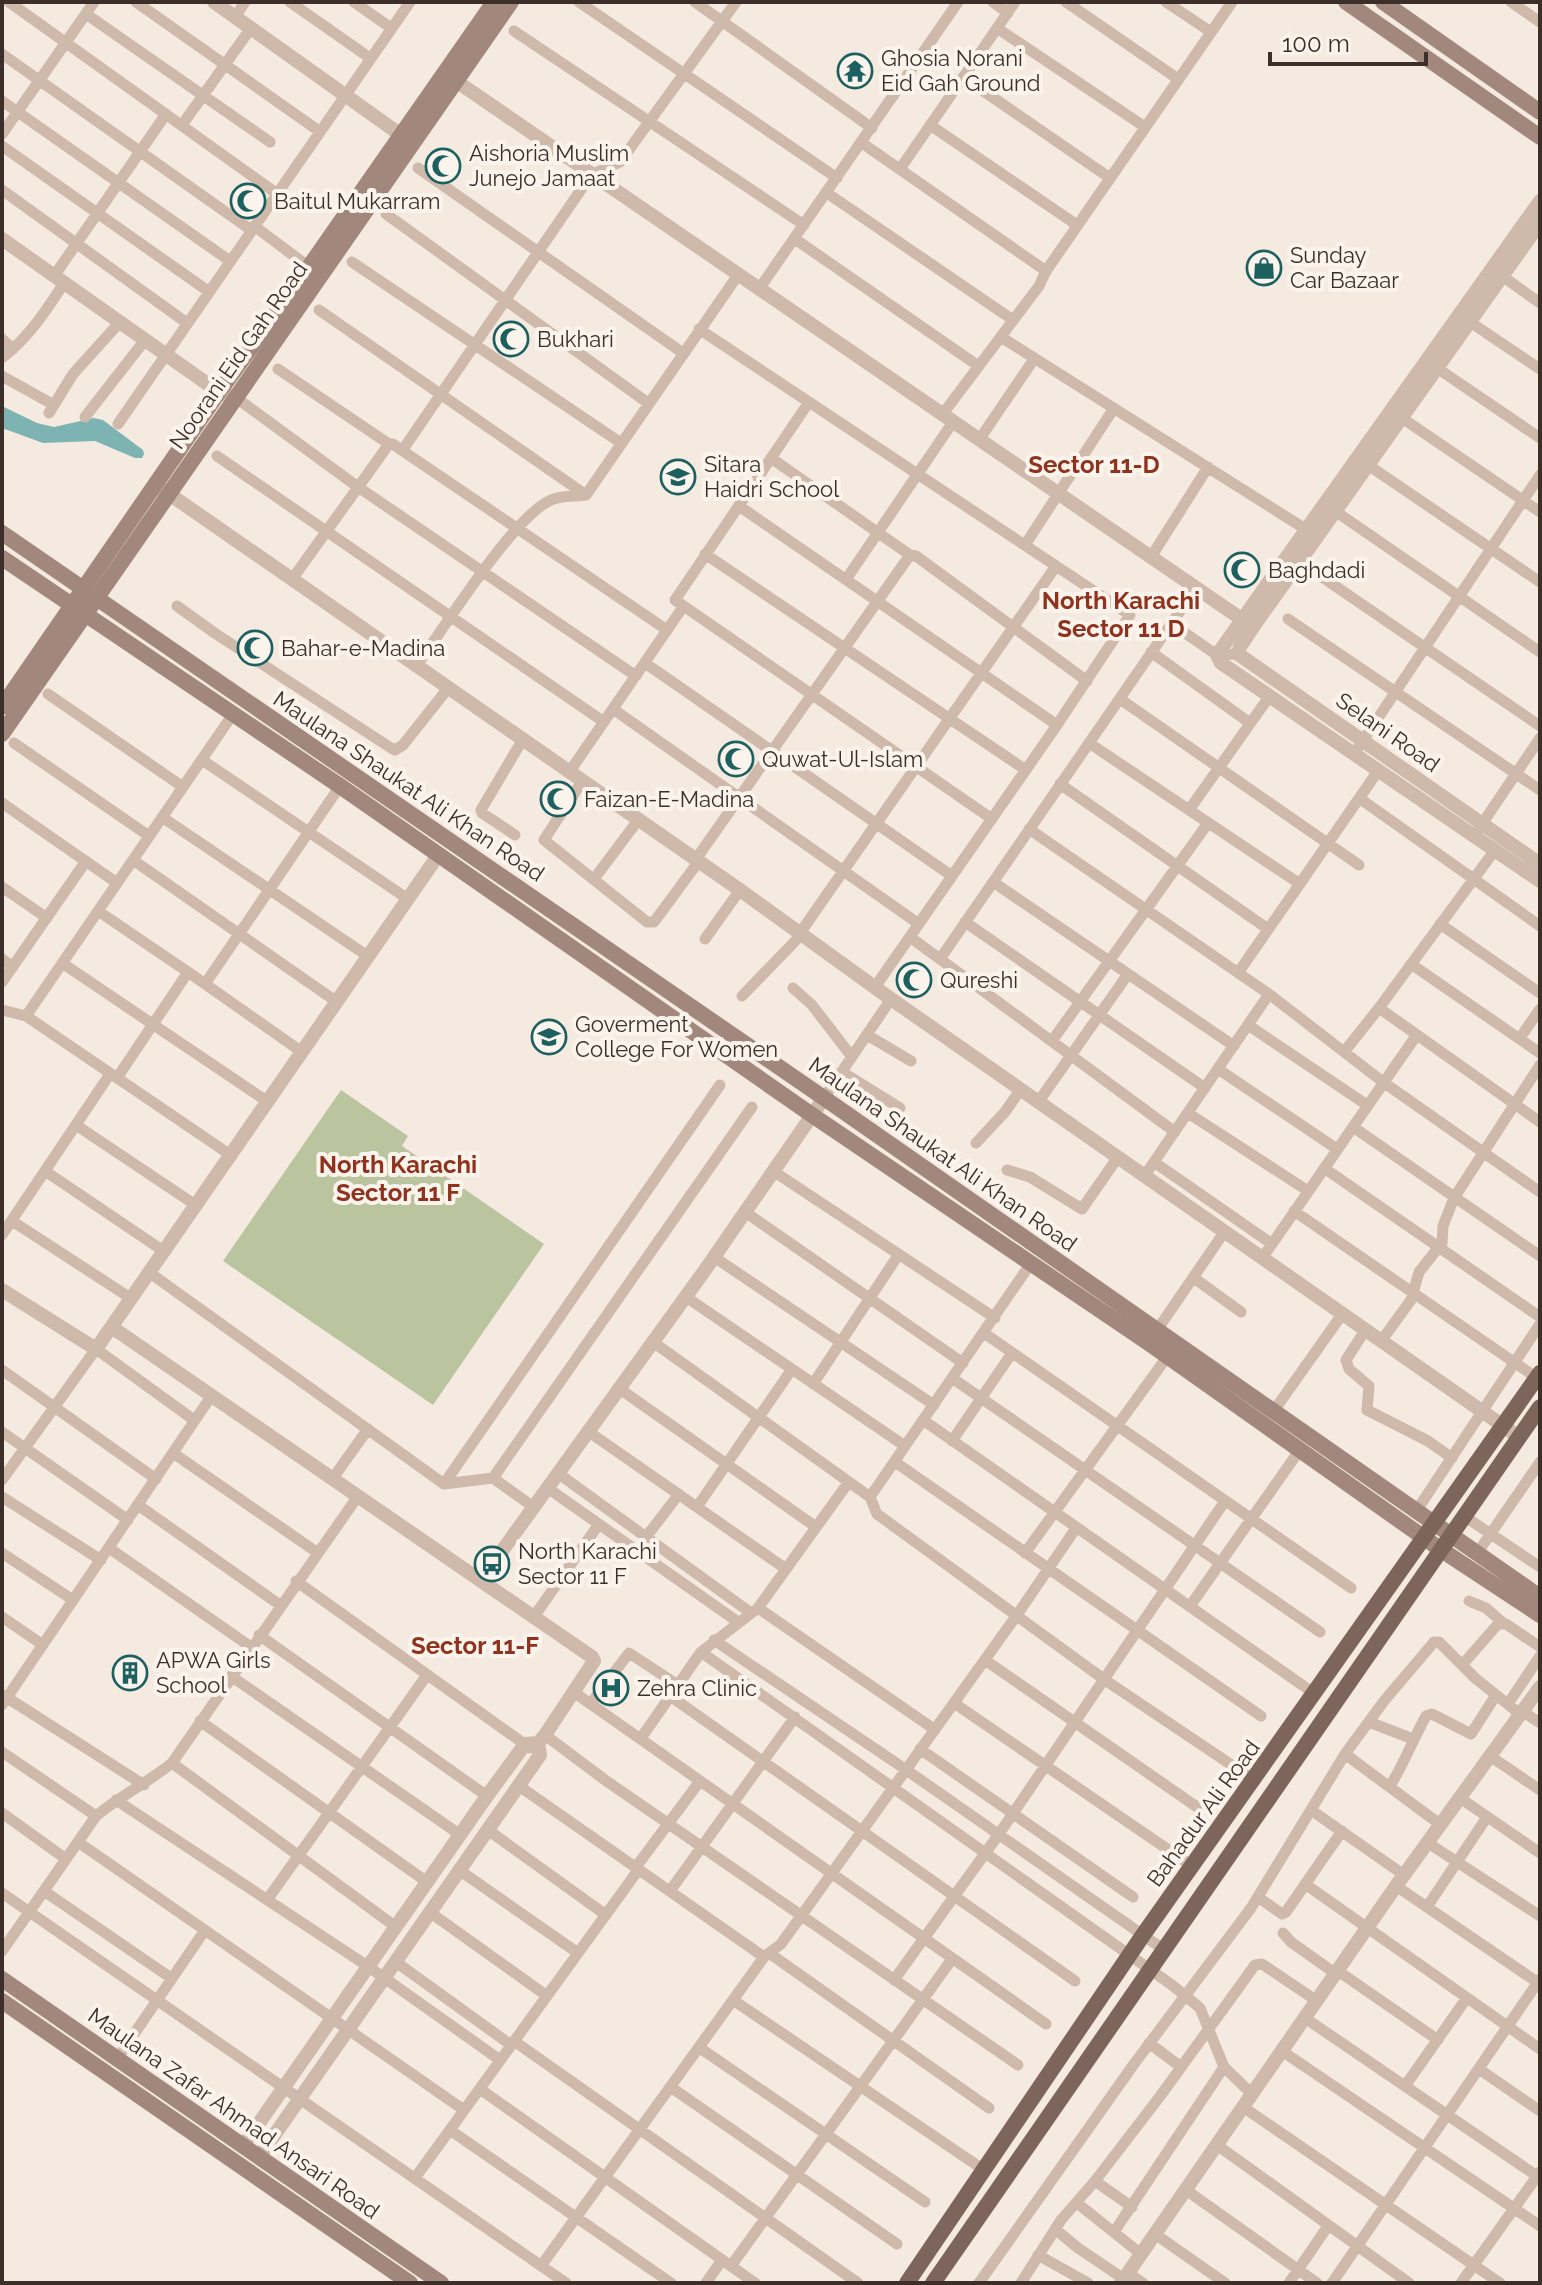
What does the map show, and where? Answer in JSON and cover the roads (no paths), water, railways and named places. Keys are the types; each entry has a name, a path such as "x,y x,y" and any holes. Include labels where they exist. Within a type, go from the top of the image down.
{"main road":[{"name":"Noorani Eid Gah Road","path":"227,394 309,267 494,2"},
{"name":"Noorani Eid Gah Road","path":"2,707 91,595 227,394 511,2"},
{"path":"1346,2 1540,137"},
{"path":"1383,2 1406,9 1540,111"},
{"name":"Maulana Shaukat Ali Khan Road","path":"2,533 824,1098 1152,1337 1167,1357 1440,1549 1540,1615"},
{"name":"Maulana Shaukat Ali Khan Road","path":"2,558 340,786 812,1115 1031,1263 1273,1412 1540,1597"},
{"name":"Noorani Eid Gah Road","path":"8,739 79,611"},
{"name":"Bahadur Ali Road","path":"907,2283 1143,1935 1538,1376"},
{"name":"Bahadur Ali Road","path":"933,2283 1540,1407"},
{"name":"Maulana Zafar Ahmad Ansari Road","path":"2,1979 441,2283"},
{"name":"Maulana Zafar Ahmad Ansari Road","path":"2,2001 410,2283"}],"street":[{"path":"9,2 276,193"},
{"path":"2,134 94,2"},
{"path":"136,2 319,131"},
{"path":"214,2 401,135"},
{"path":"235,17 245,2"},
{"path":"290,2 370,58"},
{"path":"354,2 391,28"},
{"path":"118,424 410,2"},
{"path":"579,2 837,178"},
{"path":"695,2 872,128"},
{"path":"394,447 404,448 591,175 620,162 736,2"},
{"path":"759,289 958,2"},
{"path":"993,2 1008,13"},
{"path":"900,169 1015,2"},
{"path":"1066,2 1178,79"},
{"path":"1166,2 1211,32"},
{"path":"847,578 918,474 977,365 1039,286 1077,225 1232,2"},
{"path":"1511,2 1540,22"},
{"path":"86,14 270,142"},
{"path":"182,125 251,28"},
{"path":"997,28 1145,127"},
{"path":"514,31 804,225"},
{"path":"2,54 309,267"},
{"path":"963,77 1110,178"},
{"path":"456,81 1248,623"},
{"path":"2,101 230,261"},
{"path":"2,358 42,317 76,244 166,114"},
{"path":"930,125 1077,225"},
{"path":"862,143 1046,271"},
{"path":"2,146 208,291"},
{"path":"418,168 683,353"},
{"path":"2,190 187,323"},
{"path":"827,193 1013,320"},
{"path":"1172,624 1217,655 1238,654 1248,623 1307,530 1540,201"},
{"path":"386,214 648,403"},
{"path":"1217,655 1300,562 1502,276 1538,230"},
{"path":"2,239 166,355 636,676"},
{"path":"795,239 977,365"},
{"path":"352,262 621,443"},
{"path":"417,665 519,528 549,501 586,495 738,275"},
{"path":"1502,276 1540,303"},
{"path":"319,310 586,495"},
{"path":"2,376 51,409 73,374 120,322"},
{"path":"1470,322 1540,369"},
{"path":"699,329 1130,615 875,987"},
{"path":"1001,337 1307,530"},
{"path":"2,339 13,349"},
{"path":"85,417 145,340"},
{"path":"979,440 1034,359"},
{"path":"1437,368 1540,438"},
{"path":"278,369 667,630"},
{"path":"809,402 675,600 992,819"},
{"path":"1025,545 1114,408"},
{"path":"1402,418 1540,512"},
{"path":"293,578 358,487 394,447"},
{"path":"217,456 604,722"},
{"path":"771,458 910,555 916,556 1087,681"},
{"path":"1368,465 1540,582"},
{"path":"1151,557 1208,467"},
{"path":"1358,748 1540,475"},
{"path":"162,488 1519,1437"},
{"path":"739,506 1057,725"},
{"path":"1335,511 1540,652"},
{"path":"705,554 1026,770"},
{"path":"683,607 604,722 544,838 647,922 653,923 910,555"},
{"path":"1300,562 1540,726"},
{"path":"742,996 801,934 1056,566"},
{"path":"940,959 1196,588"},
{"path":"177,606 395,750 403,745 449,687"},
{"path":"1288,619 1540,790"},
{"path":"1151,652 1250,723"},
{"name":"Selani Road","path":"1238,654 1358,748 1478,830 1495,850 1540,881"},
{"name":"Selani Road","path":"1217,655 1221,663 1269,697 1358,748 1378,771 1540,864"},
{"path":"645,663 952,876"},
{"path":"48,694 183,787"},
{"path":"1189,810 1269,697"},
{"path":"1120,699 1359,865"},
{"path":"613,709 919,924"},
{"path":"26,1016 233,714"},
{"path":"1478,830 1540,738"},
{"path":"8,739 149,836"},
{"path":"515,835 481,810 523,739"},
{"path":"1089,743 1300,884"},
{"path":"202,760 408,899"},
{"path":"1238,973 1378,771"},
{"path":"1060,784 1268,929"},
{"path":"205,984 340,786"},
{"path":"1359,798 1540,926"},
{"path":"2,803 117,883"},
{"path":"162,817 369,957"},
{"path":"594,879 639,819"},
{"path":"1052,1041 1208,823"},
{"path":"1029,829 1269,994 1383,1082 1540,1192"},
{"path":"1344,1052 1495,850"},
{"path":"2,1480 113,1328 439,854"},
{"path":"133,860 337,1002"},
{"path":"2,982 86,861"},
{"path":"993,882 1234,1046"},
{"path":"2,887 47,918"},
{"path":"705,939 740,890"},
{"path":"98,911 302,1052"},
{"path":"965,922 1205,1088"},
{"path":"1440,924 1540,993"},
{"path":"910,937 1175,1132"},
{"path":"2,959 13,967"},
{"path":"62,963 268,1102"},
{"path":"1411,964 1540,1053"},
{"path":"2,1235 76,1125 153,1024 188,972"},
{"path":"1039,1101 1128,974"},
{"path":"793,988 812,1005 852,1057"},
{"path":"1145,1175 1269,994"},
{"path":"481,1580 686,1297 891,999"},
{"path":"1379,1008 1540,1122"},
{"path":"1520,1038 1540,1009"},
{"path":"2,1010 26,1016 232,1156"},
{"path":"1248,1025 1367,1105"},
{"path":"867,1035 911,1061"},
{"path":"1263,1257 1416,1036"},
{"path":"1382,1340 1414,1293 1419,1272 1439,1247 1454,1198 1540,1065"},
{"path":"1218,1069 1337,1149"},
{"path":"842,1072 900,1108"},
{"path":"444,1484 720,1085"},
{"path":"976,1143 1005,1112 1021,1089"},
{"path":"493,1478 752,1107"},
{"path":"1188,1113 1308,1191"},
{"path":"76,1125 197,1206"},
{"path":"1353,1127 1540,1256"},
{"path":"1007,1170 1030,1177 1082,1209 1118,1157"},
{"path":"1154,1162 1272,1244"},
{"path":"1324,1168 1540,1317"},
{"path":"45,1171 165,1252"},
{"path":"773,1171 995,1318"},
{"path":"1294,1211 1513,1362 1538,1376"},
{"path":"745,1212 963,1363"},
{"path":"12,1221 132,1299"},
{"path":"1152,1337 1225,1231"},
{"path":"813,1384 899,1254"},
{"path":"714,1257 934,1405"},
{"path":"870,1497 1031,1263"},
{"path":"150,1273 444,1484 493,1478 535,1508"},
{"path":"1194,1278 1241,1312"},
{"path":"2,1290 96,1349 194,1420"},
{"path":"686,1297 905,1446"},
{"path":"1273,1412 1343,1313"},
{"path":"1417,1510 1540,1324"},
{"path":"113,1328 594,1661 575,1693 537,1744 487,1796 459,1834 243,2146"},
{"path":"1366,1329 1346,1360 1349,1369 1369,1386 1367,1410 1428,1441 1452,1458"},
{"path":"984,1333 1351,1588"},
{"path":"653,1342 870,1497 877,1514 1105,1680 1254,1780"},
{"path":"952,1441 1012,1353"},
{"path":"1025,1553 1167,1357"},
{"path":"697,1507 792,1369"},
{"path":"2,1370 156,1479"},
{"path":"952,1378 1320,1632"},
{"path":"620,1389 816,1527"},
{"path":"144,1785 4,1699 212,1395"},
{"path":"923,1420 1315,1694"},
{"path":"333,1478 368,1429"},
{"path":"2,1432 128,1520"},
{"path":"589,1432 786,1569"},
{"path":"1190,1606 1299,1451"},
{"path":"173,1453 318,1553"},
{"path":"895,1462 1261,1716"},
{"path":"1478,1552 1540,1462"},
{"path":"559,1474 646,1537 934,1729"},
{"path":"641,1738 701,1652 754,1610 848,1483"},
{"path":"549,1489 738,1622"},
{"path":"646,1537 679,1494"},
{"path":"2,1951 96,1816 172,1763 358,1496"},
{"path":"2,1497 101,1560"},
{"path":"894,1980 999,1834 1225,1501"},
{"path":"138,1505 280,1605"},
{"path":"1464,1516 1540,1567"},
{"path":"533,1618 599,1524"},
{"path":"541,2266 766,1955 781,1944 1076,1528"},
{"path":"109,1548 251,1647"},
{"path":"2,1553 73,1600"},
{"path":"296,1581 427,1675 668,1824 1018,2065"},
{"path":"1469,1601 1486,1608 1540,1647"},
{"path":"2,1617 43,1645"},
{"path":"1463,1664 1498,1624 1503,1623"},
{"path":"259,1635 487,1796"},
{"path":"714,1640 1163,1949"},
{"path":"979,2283 1149,2043 1227,1942 1345,1754 1434,1642 1439,1642 1496,1695 1540,1723"},
{"path":"701,1652 1151,1967 1200,2008 1224,2067 1252,2094"},
{"path":"591,1703 629,1653 678,1685"},
{"path":"1508,1704 1540,1656"},
{"path":"985,1660 1197,1807"},
{"path":"267,1900 427,1675"},
{"path":"231,1676 459,1834"},
{"path":"1124,2278 1400,1881 1540,1687"},
{"path":"575,1693 1046,2024"},
{"path":"1390,1786 1402,1768 1403,1758 1426,1716 1432,1714 1471,1734 1496,1695"},
{"path":"670,1696 1075,1981"},
{"path":"954,1703 1192,1866"},
{"path":"670,1891 795,1717"},
{"path":"200,1721 427,1882"},
{"path":"1369,1722 1413,1739"},
{"path":"259,2157 519,1786 537,1744"},
{"path":"920,1749 1133,1897"},
{"path":"2,1752 96,1816"},
{"path":"1345,1754 1441,1825"},
{"path":"1490,1756 1540,1790"},
{"path":"172,1763 396,1927"},
{"path":"415,2178 700,1781"},
{"path":"519,1786 989,2108"},
{"path":"1460,1798 1540,1853"},
{"path":"116,1800 369,1967 500,2060"},
{"path":"1311,1810 1342,1831 1427,1907 1539,1982 1332,2283"},
{"path":"2,1813 66,1859"},
{"path":"1427,1907 1487,1817"},
{"path":"488,1830 606,1915"},
{"path":"1258,1897 1284,1913 1342,1831"},
{"path":"78,1842 464,2110"},
{"path":"1428,1843 1540,1916"},
{"path":"459,1870 578,1953"},
{"path":"1305,1884 1540,2049"},
{"path":"44,1891 171,1978"},
{"path":"2,1893 566,2283"},
{"path":"431,1913 547,1996"},
{"path":"117,2059 205,1930"},
{"path":"1283,1933 1291,1942 1438,2040"},
{"path":"706,2283 765,2218 952,1959"},
{"path":"396,1962 858,2283"},
{"path":"1021,2283 1055,2229 1095,2181 1259,1964 1317,2001"},
{"path":"1405,2086 1466,1999"},
{"path":"733,2000 984,2170"},
{"path":"1305,2018 1538,2174 1461,2283"},
{"path":"1149,2043 1181,2067"},
{"path":"700,2048 925,2202"},
{"path":"1282,2051 1540,2226"},
{"path":"1114,2232 1224,2067"},
{"path":"1479,2069 1540,2111"},
{"path":"672,2088 897,2244"},
{"path":"480,2089 755,2283"},
{"path":"1243,2107 1500,2283"},
{"path":"450,2130 671,2283"},
{"path":"1217,2145 1409,2283"},
{"path":"1095,2181 1132,2207"},
{"path":"1186,2190 1317,2283"},
{"path":"1077,2203 1141,2254"},
{"path":"1289,2283 1328,2226"},
{"path":"1055,2229 1124,2278 1143,2283"},
{"path":"1155,2234 1225,2283"},
{"path":"1038,2255 1088,2283"}],"water":[{"path":"2,406 37,423 54,427 94,418 103,420 143,450 144,454 142,458 135,458 95,441 43,443 2,428"}],"place":[{"name":"Ghosia Norani Eid Gah Ground","path":"855,71"},
{"name":"Aishoria Muslim Junejo Jamaat","path":"443,166"},
{"name":"Baitul Mukarram","path":"248,201"},
{"name":"Sunday Car Bazaar","path":"1264,268"},
{"name":"Bukhari","path":"511,339"},
{"name":"Sitara Haidri School","path":"678,477"},
{"name":"Baghdadi","path":"1242,570"},
{"name":"Bahar-e-Madina","path":"255,648"},
{"name":"Quwat-Ul-Islam","path":"736,759"},
{"name":"Faizan-E-Madina","path":"558,799"},
{"name":"Qureshi","path":"914,980"},
{"name":"Goverment College For Women","path":"549,1037"},
{"name":"North Karachi Sector 11 F","path":"492,1564"},
{"name":"APWA Girls School","path":"130,1673"},
{"name":"Zehra Clinic","path":"611,1688"}],"district":[{"name":"Sector 11-D","path":"1094,464"},
{"name":"North Karachi Sector 11 D","path":"1121,614"},
{"name":"North Karachi Sector 11 F","path":"398,1178"},
{"name":"Sector 11-F","path":"475,1645"}]}
